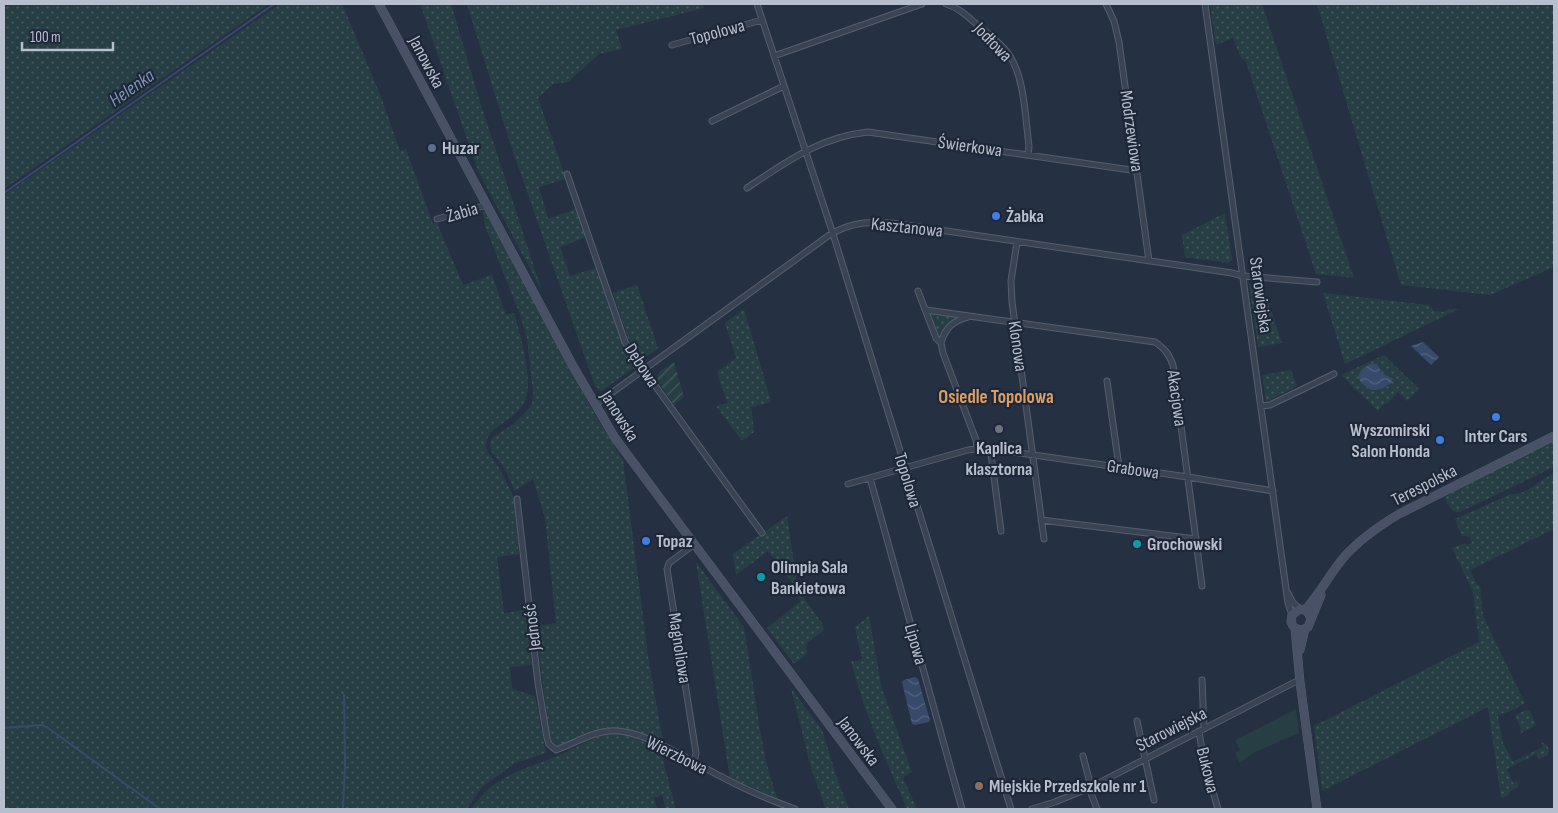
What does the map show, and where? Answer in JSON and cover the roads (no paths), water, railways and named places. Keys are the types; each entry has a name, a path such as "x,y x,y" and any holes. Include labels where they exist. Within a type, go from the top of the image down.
{"main road":[{"name":"Janowska","path":"379,4 594,405 626,454 693,545 892,809"},
{"name":"Terespolska","path":"1302,609 1326,584 1346,555 1378,527 1399,514 1554,436"},
{"name":"Terespolska","path":"1311,618 1326,584"},
{"path":"1295,628 1299,630 1305,629 1310,625 1311,618 1309,612 1302,609 1292,614 1291,622 1295,628 1300,682 1317,809"},
{"path":"1298,662 1305,629"}],"street":[{"name":"Topolowa","path":"757,4 833,234 1011,809"},
{"path":"774,56 922,4"},
{"name":"Jodłowa","path":"946,4 962,12 1000,44 1016,66 1020,79 1029,146 1028,155"},
{"name":"Modrzewiowa","path":"1107,4 1114,21 1119,42 1149,260"},
{"name":"Starowiejska","path":"1205,4 1288,603 1292,614"},
{"name":"Topolowa","path":"672,45 762,20"},
{"path":"712,121 784,86"},
{"name":"Świerkowa","path":"805,151 831,139 868,132 1137,170"},
{"path":"747,188 805,151"},
{"name":"Dębowa","path":"567,174 625,342 762,533"},
{"name":"Żabia","path":"437,219 487,205"},
{"name":"Kasztanowa","path":"594,405 833,234 854,224 878,222 1149,260 1243,276 1317,282"},
{"name":"Klonowa","path":"1017,242 1011,281 1012,302 1044,539"},
{"path":"918,291 936,338 941,344"},
{"name":"Akacjowa","path":"926,310 1155,342 1164,348 1172,365 1202,586"},
{"path":"970,316 958,319 948,326 941,344 943,354 976,440 976,448"},
{"path":"1261,406 1270,405 1334,374"},
{"path":"1108,381 1119,467"},
{"name":"Grabowa","path":"848,484 976,448 1032,454 1273,491"},
{"path":"992,449 991,454 1001,531"},
{"name":"Lipowa","path":"870,478 962,809"},
{"name":"Jedność","path":"517,499 544,719 548,742 556,750"},
{"path":"1041,520 1196,539"},
{"name":"Magnoliowa","path":"693,545 669,563 667,569 696,754 694,762"},
{"name":"Starowiejska","path":"1287,591 1293,603 1302,609"},
{"name":"Bukowa","path":"1202,680 1203,757 1218,809"},
{"name":"Starowiejska","path":"1032,809 1055,802 1090,787 1295,682 1300,682"},
{"path":"1138,721 1154,800"},
{"name":"Wierzbowa","path":"556,750 599,733 617,731 629,733 660,744 768,799 795,809"},
{"path":"1084,756 1090,787 1097,809"}],"water":[{"path":"1423,342 1439,357 1431,365 1411,346"},
{"path":"1371,364 1377,364 1382,373 1393,379 1391,383 1377,390 1364,386 1359,378 1360,373"},
{"path":"915,677 918,679 930,720 929,722 915,725 912,724 902,682"}],"waterway":[{"name":"Helenka","path":"4,193 274,4"},
{"path":"343,809 345,766 344,695"},
{"path":"4,728 42,725 160,809"}],"place":[{"name":"Huzar","path":"432,148"},
{"name":"Żabka","path":"996,216"},
{"name":"Inter Cars","path":"1496,417"},
{"name":"Kaplica klasztorna","path":"999,429"},
{"name":"Wyszomirski Salon Honda","path":"1440,440"},
{"name":"Topaz","path":"646,541"},
{"name":"Grochowski","path":"1137,544"},
{"name":"Olimpia Sala Bankietowa","path":"761,577"},
{"name":"Miejskie Przedszkole nr 1","path":"979,786"}],"district":[{"name":"Osiedle Topolowa","path":"996,396"}]}
